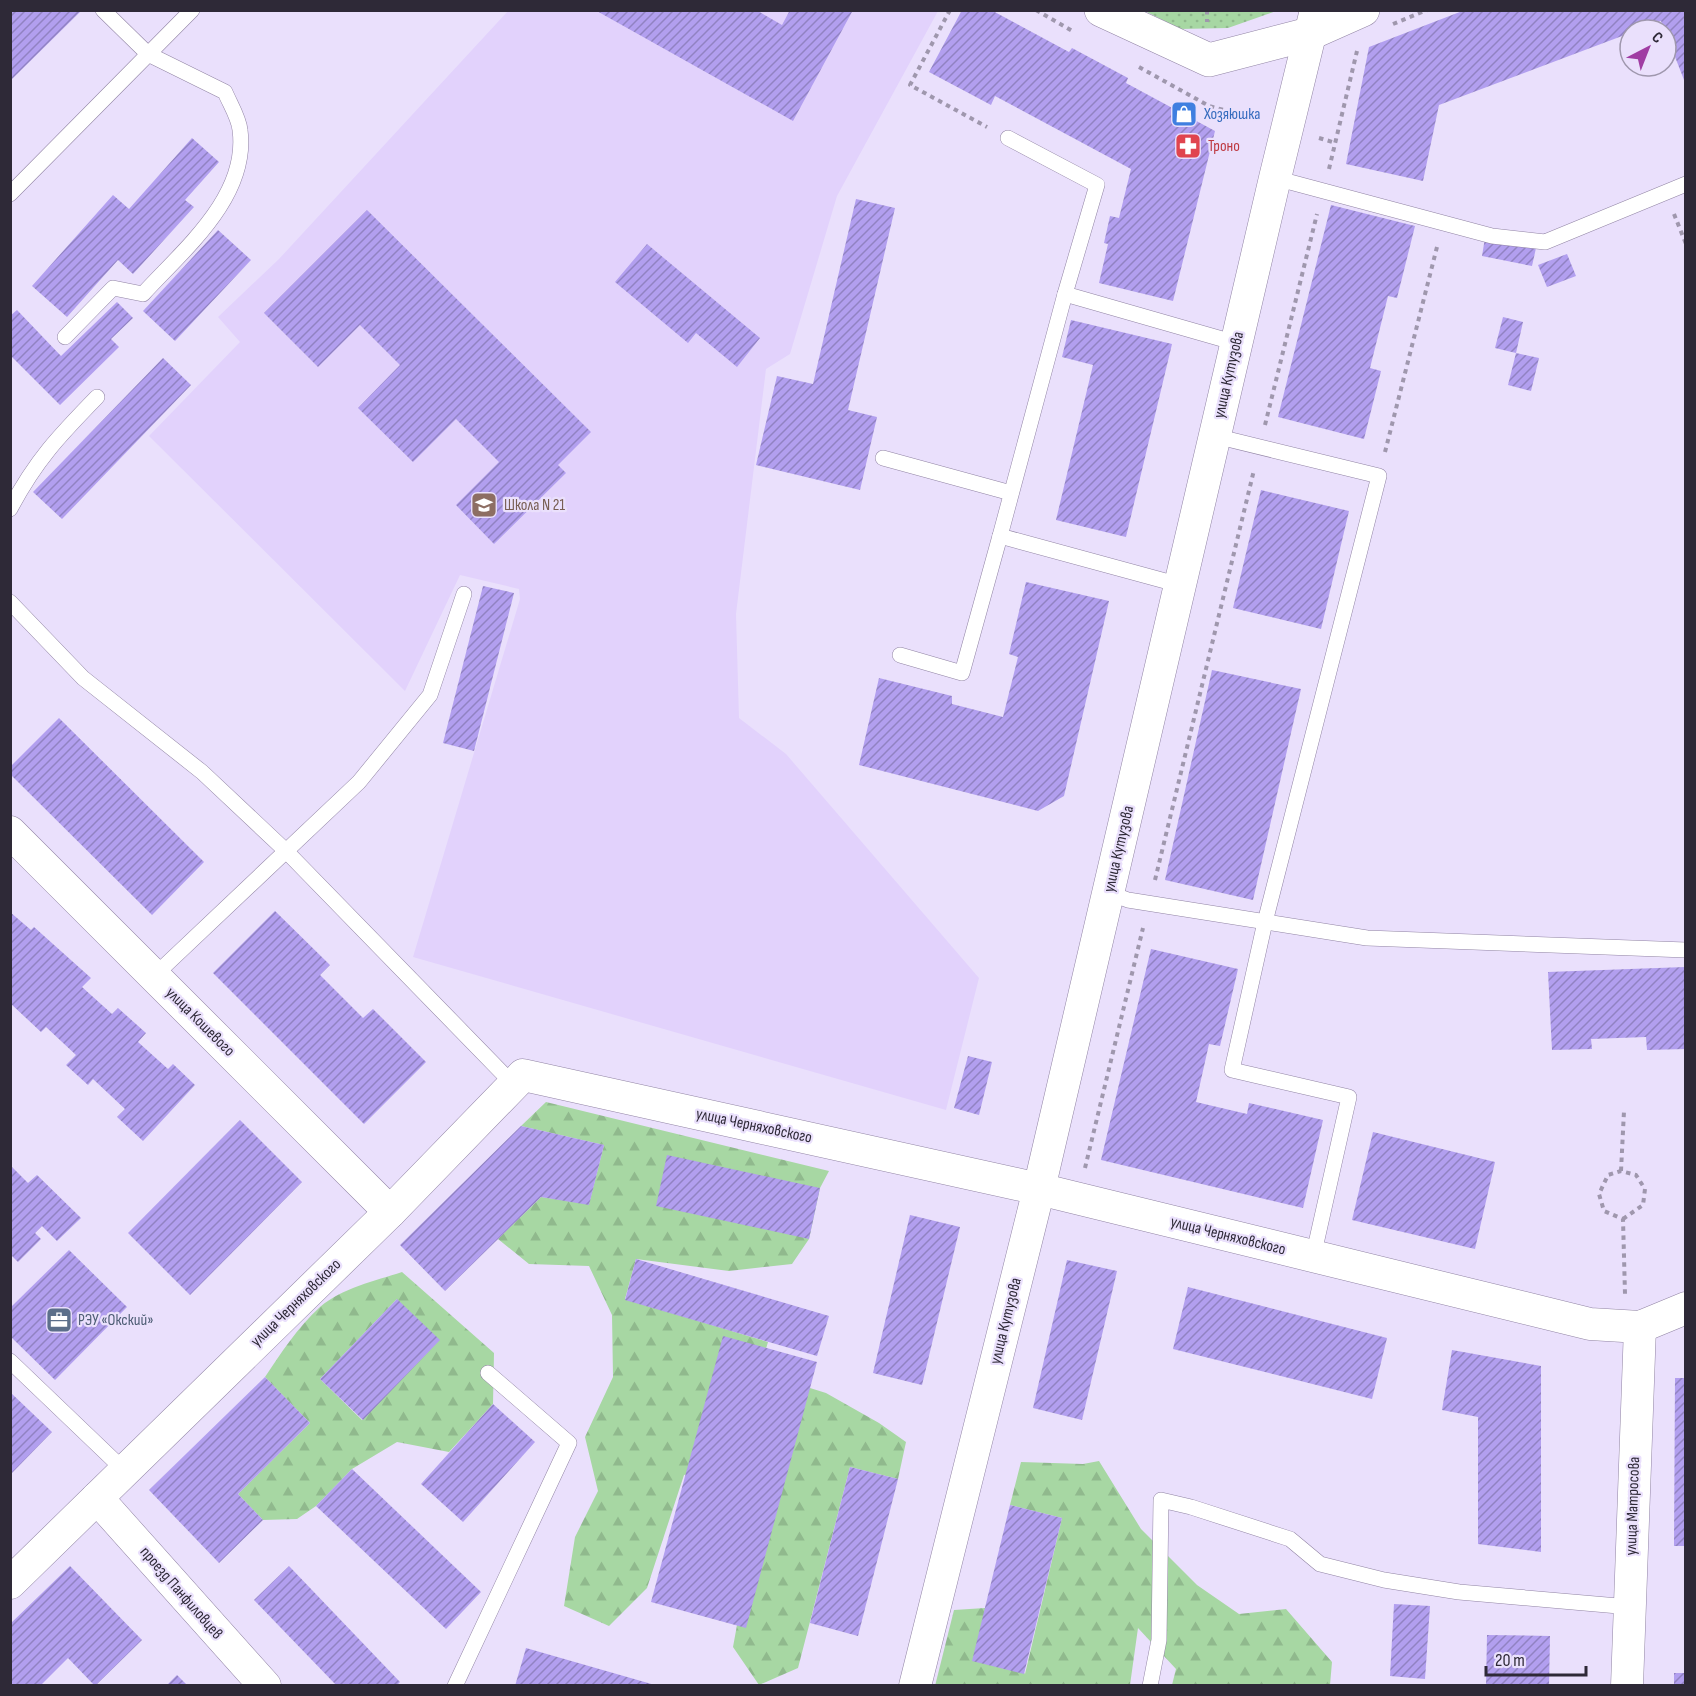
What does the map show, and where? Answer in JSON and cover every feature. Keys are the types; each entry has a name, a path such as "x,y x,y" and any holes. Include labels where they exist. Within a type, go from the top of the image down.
{"street":[{"path":"1101,10 1209,60 1313,22 1363,10"},
{"name":"улица Кутузова","path":"915,1686 1039,1189 1313,22"},
{"name":"улица Кошевого","path":"10,832 390,1212"},
{"name":"улица Черняховского","path":"10,1583 390,1212 523,1075 1039,1189 1590,1324 1640,1327 1686,1308"},
{"name":"улица Матросова","path":"1627,1686 1640,1327"},
{"name":"проезд Панфиловцев","path":"97,1498 265,1686"}],"lane":[{"path":"65,337 113,288 143,294 212,218 237,177 240,130 225,92 148,54 103,10"},
{"path":"10,194 192,10"},
{"path":"900,655 962,673 1097,185 1008,138"},
{"path":"1275,178 1492,236 1545,242 1686,184"},
{"path":"1065,294 1236,343"},
{"path":"10,509 30,472 52,442 97,398"},
{"path":"1215,436 1379,476 1265,922 1232,1070 1349,1097 1313,1257"},
{"path":"883,458 1011,493"},
{"path":"1000,536 1180,585"},
{"path":"154,976 359,782 430,695 464,594"},
{"path":"10,602 83,678 202,772 286,851 514,1085"},
{"path":"1108,893 1128,900 1367,938 1686,950"},
{"path":"10,1361 125,1471"},
{"path":"455,1686 569,1443 488,1373"},
{"path":"1150,1686 1159,1640 1161,1500 1191,1507 1290,1539 1320,1564 1384,1580 1459,1592 1629,1607"}],"path":[{"path":"950,10 910,85 1008,138"},
{"path":"1665,194 1686,244"},
{"path":"1379,476 1443,223"},
{"path":"1621,1171 1624,1111"},
{"path":"1621,1171 1636,1175 1645,1189 1643,1205 1623,1219 1604,1211 1599,1194 1608,1175 1621,1171"},
{"path":"1623,1219 1625,1298"}],"shaded area":[{"name":"Школа N 21","path":"508,11 938,11 837,196 790,354 766,369 736,614 739,718 786,754 979,978 946,1110 413,957 520,599 519,589 460,575 405,691 149,436 240,342 218,317 279,259"}],"green space":[{"path":"1145,11 1276,11 1228,28 1180,29"},
{"path":"546,1102 829,1171 820,1188 809,1239 792,1264 729,1271 636,1259 625,1299 768,1342 759,1372 826,1393 879,1423 906,1442 898,1479 850,1467 798,1668 759,1685 733,1647 750,1554 727,1462 684,1475 647,1588 609,1626 564,1606 575,1537 598,1491 585,1437 613,1377 612,1315 589,1266 529,1264 498,1239 541,1197 589,1204 604,1145 521,1126"},
{"path":"402,1272 494,1353 493,1404 449,1452 397,1442 352,1469 316,1506 297,1519 263,1520 238,1494 310,1423 265,1377 297,1332 329,1300 348,1290","holes":["397,1299 363,1420 320,1379"]},
{"path":"1099,1461 1141,1529 1197,1585 1239,1614 1286,1609 1332,1662 1330,1685 1172,1685 1176,1669 1138,1628 1130,1685 935,1686 954,1610 985,1608 1025,1674 1062,1518 1010,1505 1021,1462 1083,1464"}],"building":[{"path":"10,10 82,10 10,81"},
{"path":"595,10 756,10 782,25 790,10 853,10 793,121"},
{"path":"962,10 991,10 1069,52 1072,48 1128,78 1126,83 1215,131 1173,301 1099,283 1108,244 1104,243 1110,216 1119,218 1131,169 995,96 991,105 929,72"},
{"path":"1465,10 1686,10 1686,85 1678,65 1678,18 1618,18 1618,38 1439,105 1423,181 1346,164 1369,47"},
{"path":"192,138 219,162 185,200 194,207 133,274 118,260 67,317 32,286 113,195 129,209"},
{"path":"856,199 895,208 848,410 877,417 860,490 756,465 777,376 813,384"},
{"path":"1331,205 1415,226 1397,298 1388,296 1370,368 1381,371 1364,439 1278,417"},
{"path":"367,210 591,432 558,465 566,473 494,544 456,505 499,462 456,419 413,462 358,408 400,365 360,325 318,367 264,313"},
{"path":"218,230 251,260 175,341 143,311"},
{"path":"1485,238 1536,248 1532,266 1482,256"},
{"path":"647,244 760,338 737,367 696,333 688,343 615,282"},
{"path":"1567,254 1576,276 1547,287 1538,265"},
{"path":"117,302 133,318 111,339 119,347 60,405 10,355 10,316 17,310 61,356"},
{"path":"1503,317 1523,322 1516,353 1495,348"},
{"path":"1071,320 1172,344 1126,537 1056,520 1093,365 1062,357"},
{"path":"1516,353 1539,358 1531,391 1508,385"},
{"path":"163,358 191,385 62,519 33,492"},
{"path":"1261,490 1349,511 1321,629 1233,608"},
{"path":"1026,582 1109,601 1064,796 1038,811 859,765 879,678 952,696 952,704 1003,717 1018,657 1009,654"},
{"path":"483,586 514,593 474,751 443,743"},
{"path":"1212,670 1301,689 1253,900 1165,880"},
{"path":"59,718 204,862 152,915 10,774 10,767"},
{"path":"275,911 330,965 320,975 363,1018 373,1009 426,1062 364,1124 213,973"},
{"path":"10,912 31,930 34,927 91,978 82,987 112,1014 118,1008 146,1033 138,1042 168,1069 173,1064 195,1085 143,1141 117,1117 125,1109 93,1079 88,1085 66,1065 76,1055 46,1027 41,1032 10,1003"},
{"path":"1151,949 1238,969 1220,1046 1209,1044 1196,1102 1247,1114 1249,1103 1323,1120 1303,1208 1101,1160"},
{"path":"1685,967 1686,1049 1647,1050 1646,1037 1591,1039 1592,1049 1552,1050 1548,972"},
{"path":"968,1056 992,1062 979,1115 954,1108"},
{"path":"240,1120 302,1182 190,1295 128,1233"},
{"path":"521,1126 604,1145 589,1205 541,1197 445,1291 400,1245"},
{"path":"1373,1132 1495,1162 1475,1249 1352,1220"},
{"path":"667,1155 820,1188 809,1239 656,1206"},
{"path":"10,1165 28,1183 37,1175 81,1218 57,1241 42,1226 35,1233 41,1239 18,1262 12,1256 10,1258"},
{"path":"910,1215 960,1227 922,1385 873,1373"},
{"path":"69,1250 127,1307 55,1380 10,1336 10,1308"},
{"path":"636,1259 829,1316 817,1356 625,1300"},
{"path":"1067,1260 1117,1271 1082,1420 1033,1408"},
{"path":"1188,1287 1387,1338 1372,1399 1173,1349"},
{"path":"397,1299 440,1340 363,1420 320,1379"},
{"path":"723,1336 817,1362 746,1628 651,1602"},
{"path":"1452,1350 1541,1366 1541,1552 1478,1544 1478,1417 1442,1410"},
{"path":"265,1377 310,1423 238,1494 263,1520 219,1563 149,1490"},
{"path":"1675,1378 1686,1378 1686,1546 1674,1546"},
{"path":"10,1392 52,1432 10,1475"},
{"path":"493,1404 535,1442 463,1522 421,1484"},
{"path":"850,1467 898,1479 858,1636 810,1623"},
{"path":"352,1469 481,1592 446,1629 316,1506"},
{"path":"1010,1505 1062,1518 1024,1674 972,1661"},
{"path":"70,1566 142,1640 95,1686 68,1658 40,1686 10,1686 10,1624"},
{"path":"289,1566 400,1682 396,1686 337,1686 254,1600"},
{"path":"1394,1604 1430,1606 1425,1679 1390,1676"},
{"path":"1487,1635 1550,1636 1549,1686 1486,1686"},
{"path":"526,1648 655,1685 655,1686 515,1686"},
{"path":"1674,1673 1686,1673 1686,1686 1674,1686"},
{"path":"177,1675 188,1686 166,1686"}],"place":[{"name":"Хозяюшка","path":"1184,114"},
{"name":"Троно","path":"1188,146"},
{"name":"Школа N 21","path":"484,505"},
{"name":"РЭУ «Окский»","path":"59,1320"}]}
